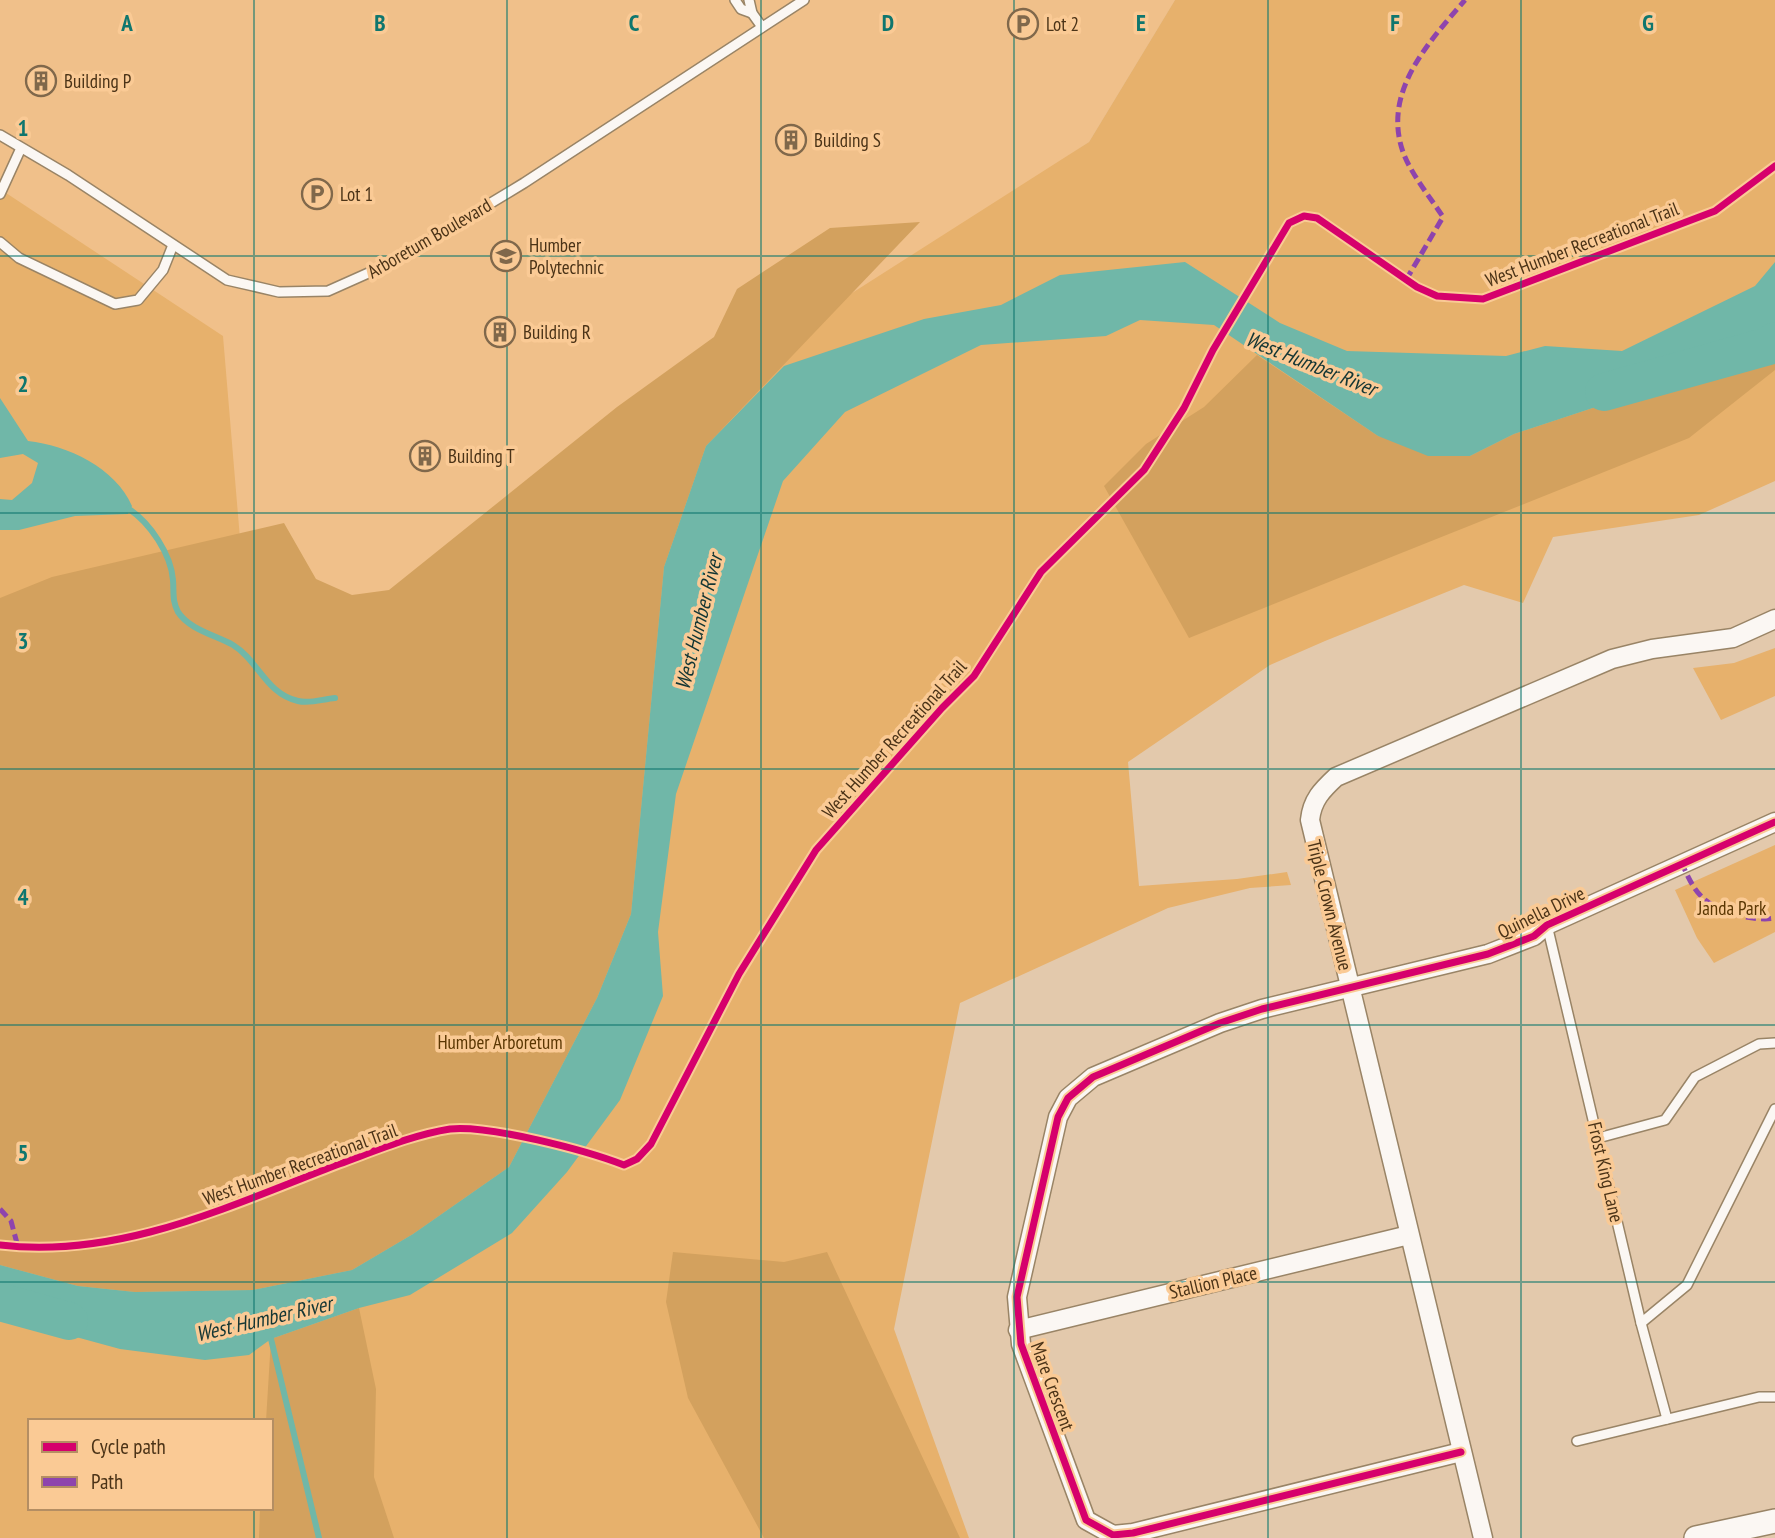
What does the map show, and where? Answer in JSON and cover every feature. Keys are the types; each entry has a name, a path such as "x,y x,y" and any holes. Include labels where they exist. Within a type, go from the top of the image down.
{"street":[{"name":"Triple Crown Avenue","path":"1483,1538 1310,820 1318,794 1336,777 1612,659 1652,649 1733,638 1775,619"},
{"name":"Quinella Drive","path":"1350,987 1488,954 1534,936 1546,925 1775,822"},
{"name":"Mare Crescent","path":"1350,987 1246,1013 1081,1084 1068,1098 1058,1117 1017,1297 1018,1330 1086,1520 1113,1535 1133,1533 1461,1452"},
{"name":"Stallion Place","path":"1018,1330 1409,1235"},
{"path":"1696,1538 1775,1521"}],"lane":[{"path":"735,0 741,9 752,13"},
{"path":"749,0 752,13 762,27"},
{"name":"Arboretum Boulevard","path":"0,135 227,280 279,292 328,291 393,262 524,183 804,0"},
{"path":"0,194 22,148"},
{"path":"0,242 19,258 115,304 138,300 163,270 173,245"},
{"name":"Frost King Lane","path":"1546,925 1641,1323 1667,1419"},
{"path":"1598,1138 1665,1120 1695,1077 1759,1044 1775,1043"},
{"path":"1641,1323 1687,1285 1775,1109"},
{"path":"1577,1441 1759,1398 1775,1397"}],"shaded area":[{"name":"Humber Polytechnic","path":"0,0 1175,0 1089,142 379,616 246,623 0,189"}],"green space":[{"name":"Humber Arboretum","path":"1175,0 1775,0 1775,481 1699,515 1553,537 1523,603 1464,585 1270,665 1128,762 1139,886 1237,879 1287,872 1291,885 1250,888 1168,908 960,1003 894,1329 969,1538 0,1538 0,189 223,336 247,622 379,616 805,323 1089,142"},
{"path":"920,222 706,446 664,567 631,914 597,998 509,1167 413,1234 352,1270 253,1290 135,1292 78,1286 0,1265 0,598 52,577 284,523 316,579 352,595 389,590 617,407 714,337 737,289 830,228"},
{"path":"1775,323 1775,370 1689,438 1189,638 1104,486 1146,444 1204,407 1257,355 1378,436 1470,456 1514,434 1620,399 1656,378 1709,366"},
{"path":"1775,648 1775,696 1721,720 1693,668 1734,663"},
{"name":"Janda Park","path":"1775,845 1775,932 1714,963 1697,938 1675,890"},
{"path":"673,1252 784,1262 827,1252 960,1538 764,1538 688,1398 666,1302"},
{"path":"359,1308 376,1389 374,1477 394,1538 259,1538 260,1510 273,1510 273,1419 266,1419 271,1339"}],"water":[{"path":"1185,262 1280,323 1347,351 1506,356 1545,346 1622,351 1755,286 1775,262 1775,323 1709,366 1656,378 1620,399 1514,434 1470,456 1428,456 1378,436 1214,325 1140,320 1106,336 981,345 845,412 783,481 676,794 658,932 663,996 620,1100 567,1172 512,1233 410,1295 359,1308 271,1339 249,1355 205,1360 120,1349 54,1331 16,1306 0,1304 0,1265 78,1286 135,1292 253,1290 352,1270 413,1234 509,1167 597,998 631,914 664,567 706,446 784,366 924,319 1001,305 1060,275"},
{"path":"0,398 28,441 74,453 114,480 125,492 132,506 128,514 75,516 19,530 0,530 0,499 12,500 32,483 38,463 23,454 0,458"}],"waterway":[{"name":"West Humber River","path":"1604,392 1772,345 1775,341"},
{"path":"129,509 152,531 164,550 171,570 175,604 183,618 196,628 242,651 270,684 287,697 307,702 335,698"},
{"name":"West Humber River","path":"0,1302 69,1321"},
{"path":"271,1339 319,1538"}],"marked path":[{"path":"1406,280 1443,217 1406,160 1398,130 1399,109 1412,70 1437,33 1465,0"},
{"path":"1681,862 1698,892 1716,907 1746,917 1775,918"},
{"path":"0,1209 11,1221 18,1247"}],"cycle path":[{"name":"West Humber Recreational Trail","path":"0,1245 45,1247 131,1237 215,1212 394,1144 450,1129 512,1135 586,1152 624,1165 637,1159 651,1144 739,974 816,850 942,708 974,676 1041,572 1144,470 1184,408 1213,350 1289,223 1304,216 1317,218 1417,287 1437,296 1483,299 1715,211 1775,166"},
{"path":"1461,1452 1133,1533 1113,1535 1086,1520 1021,1344 1017,1297 1058,1117 1068,1098 1093,1077 1220,1023 1262,1009 1488,954 1534,936 1547,925 1775,822"}],"place":[{"name":"Lot 2","path":"1023,24"},
{"name":"Building P","path":"41,81"},
{"name":"Building S","path":"791,140"},
{"name":"Lot 1","path":"317,194"},
{"name":"Humber Polytechnic","path":"506,256"},
{"name":"Building R","path":"500,332"},
{"name":"Building T","path":"425,456"}]}
